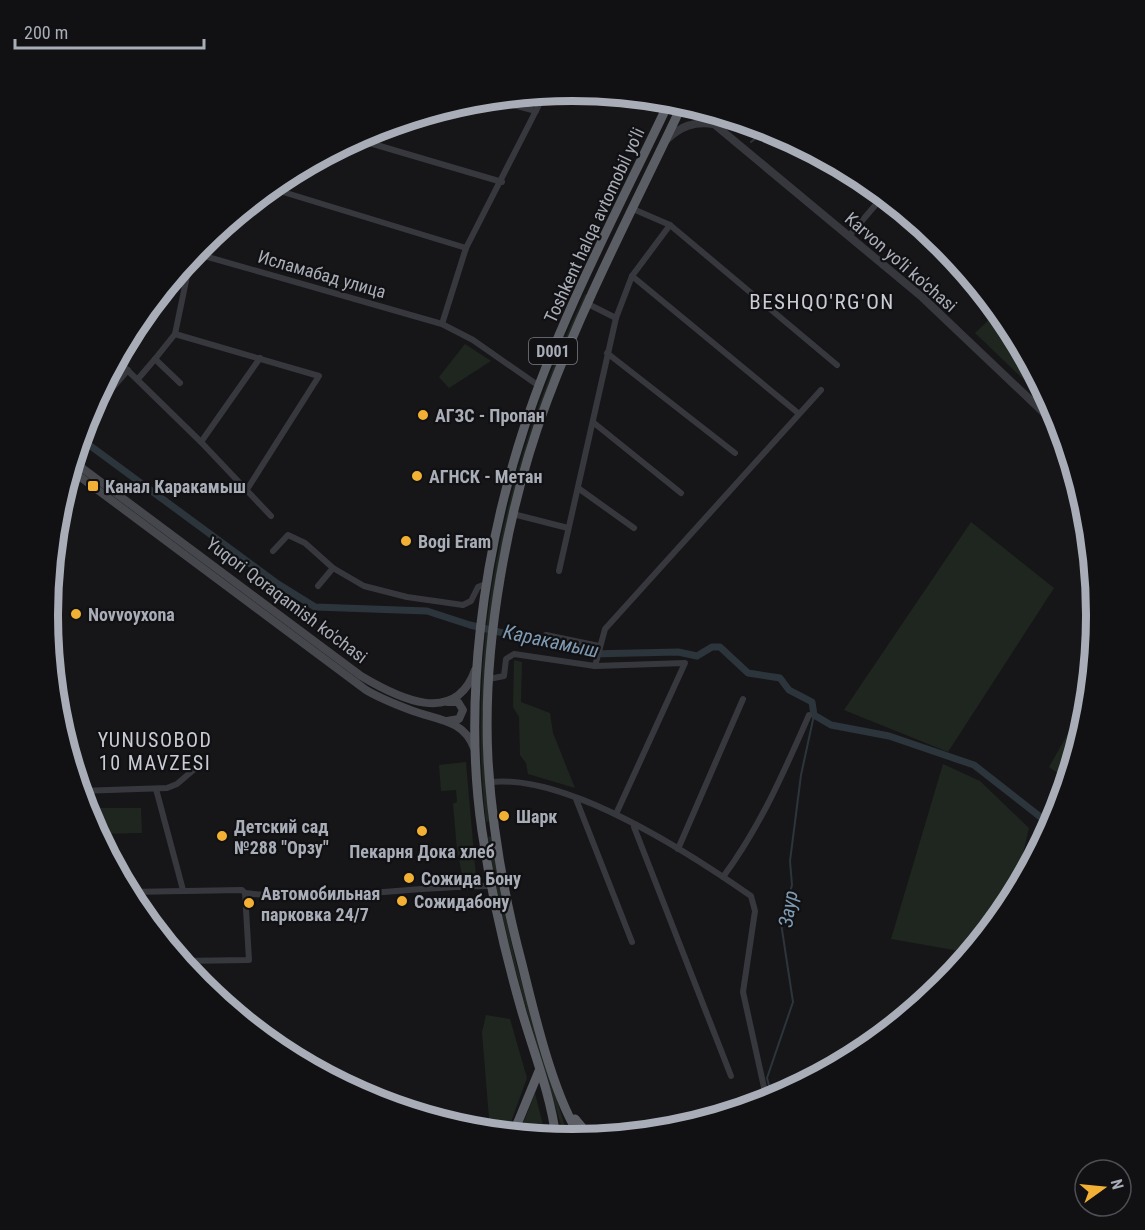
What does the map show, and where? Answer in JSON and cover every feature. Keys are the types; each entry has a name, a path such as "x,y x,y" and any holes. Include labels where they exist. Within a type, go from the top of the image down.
{"highway":[{"name":"Toshkent halqa avtomobil yo'li","path":"554,1128 504,947 491,886 482,829 475,751 478,658 489,583 508,483 539,386 585,280 665,111"},
{"name":"Toshkent halqa avtomobil yo'li","path":"577,1129 563,1101 519,954 495,827 490,782 487,730 489,678 513,514 546,403 597,285 679,112"},
{"path":"642,160 654,165"},
{"path":"585,280 597,285"},
{"path":"482,829 495,827"},
{"path":"516,1126 539,1071"},
{"path":"563,1101 584,1129"}],"main road":[{"name":"Yuqori Qoraqamish ko'chasi","path":"81,467 362,676 384,689 416,701 434,704 448,702"},
{"name":"Yuqori Qoraqamish ko'chasi","path":"78,475 366,690 409,709 447,721 463,731 475,751"},
{"path":"448,702 468,686 478,658"},
{"path":"447,721 459,718 463,710 458,702 448,702"}],"street":[{"path":"442,324 466,248 502,182 541,102"},
{"path":"511,104 536,111"},
{"path":"657,108 665,111"},
{"name":"Karvon yo‘li ko'chasi","path":"712,121 922,297 1045,414"},
{"path":"665,141 683,127 700,123 714,124"},
{"path":"369,143 502,182"},
{"path":"282,192 466,248"},
{"path":"849,236 878,202"},
{"path":"633,209 670,225 837,365"},
{"path":"559,571 616,318 632,276 670,225"},
{"name":"Исламабад улица","path":"205,256 442,324 473,340 539,386"},
{"path":"138,380 175,334 187,275"},
{"path":"632,276 798,413"},
{"path":"592,306 616,318"},
{"path":"175,334 319,376 246,491"},
{"path":"608,353 735,453"},
{"path":"201,442 260,358"},
{"path":"155,359 180,383"},
{"path":"123,366 201,442 271,516"},
{"path":"112,389 128,370"},
{"path":"596,666 599,646 605,629 820,390"},
{"path":"594,423 681,492"},
{"path":"578,488 634,528"},
{"path":"513,514 568,528"},
{"path":"273,551 288,535 292,535 333,568 364,586 407,597 463,605 471,601 478,587 489,583"},
{"path":"318,586 333,568"},
{"path":"546,635 599,646"},
{"path":"489,678 504,676 506,659 514,654 596,666 685,663 616,813"},
{"path":"678,849 742,699"},
{"path":"723,877 742,852 773,797 809,715"},
{"path":"90,791 156,789 177,784 198,766"},
{"path":"490,782 508,780 616,813 634,826 678,849 751,896 755,911 744,992 765,1092"},
{"path":"156,789 183,890"},
{"path":"576,799 632,942"},
{"path":"634,826 731,1076"},
{"path":"139,892 242,890 245,893 270,896 491,886"},
{"path":"193,961 249,960 245,893"}],"shaded area":[{"path":"585,294 589,296 574,326 501,551 490,617 482,718 489,821 486,822 481,753 482,685 488,618 498,551 514,485 534,420 557,357"},
{"path":"991,317 1018,358 1033,389 975,333"},
{"path":"465,344 491,361 449,388 439,377"},
{"path":"971,522 1054,588 948,752 844,710"},
{"path":"514,660 522,662 521,702 550,713 553,733 575,788 528,774 526,763 520,755 519,717 513,707"},
{"path":"1076,720 1061,775 1049,767"},
{"path":"466,762 476,877 463,879 457,850 453,804 457,802 456,790 441,791 439,765"},
{"path":"943,764 980,781 1029,828 1019,869 1000,901 961,951 891,939"},
{"path":"141,808 142,833 108,834 97,809"},
{"path":"492,836 502,900 516,963 565,1127 562,1128 501,911 488,837"},
{"path":"486,1015 510,1019 527,1078 510,1125 489,1122 482,1032"},
{"path":"535,1093 544,1128 522,1126"}],"waterway":[{"path":"751,142 758,136"},
{"name":"Каракамыш","path":"88,444 278,584 315,607 427,611 470,625 590,654 678,652 697,656 712,647 720,647 748,673 780,678 789,690 812,702 814,715 831,725 889,736 974,765 1044,819"},
{"name":"Заур","path":"770,1089 767,1078 793,1002 781,923 792,885 790,861 801,775 814,715"}],"place":[{"name":"АГЗС - Пропан","path":"423,415"},
{"name":"АГНСК - Метан","path":"417,476"},
{"name":"Канал Каракамыш","path":"93,486"},
{"name":"Bogi Eram","path":"406,541"},
{"name":"Novvoyxona","path":"76,614"},
{"name":"Шарк","path":"504,816"},
{"name":"Пекарня Дока хлеб","path":"422,831"},
{"name":"Детский сад №288 \"Орзу\"","path":"222,836"},
{"name":"Сожида Бону","path":"409,878"},
{"name":"Сожидабону","path":"402,901"},
{"name":"Автомобильная парковка 24/7","path":"249,903"}],"district":[{"name":"BESHQO'RG'ON","path":"822,302"},
{"name":"YUNUSOBOD 10 MAVZESI","path":"155,752"}]}
